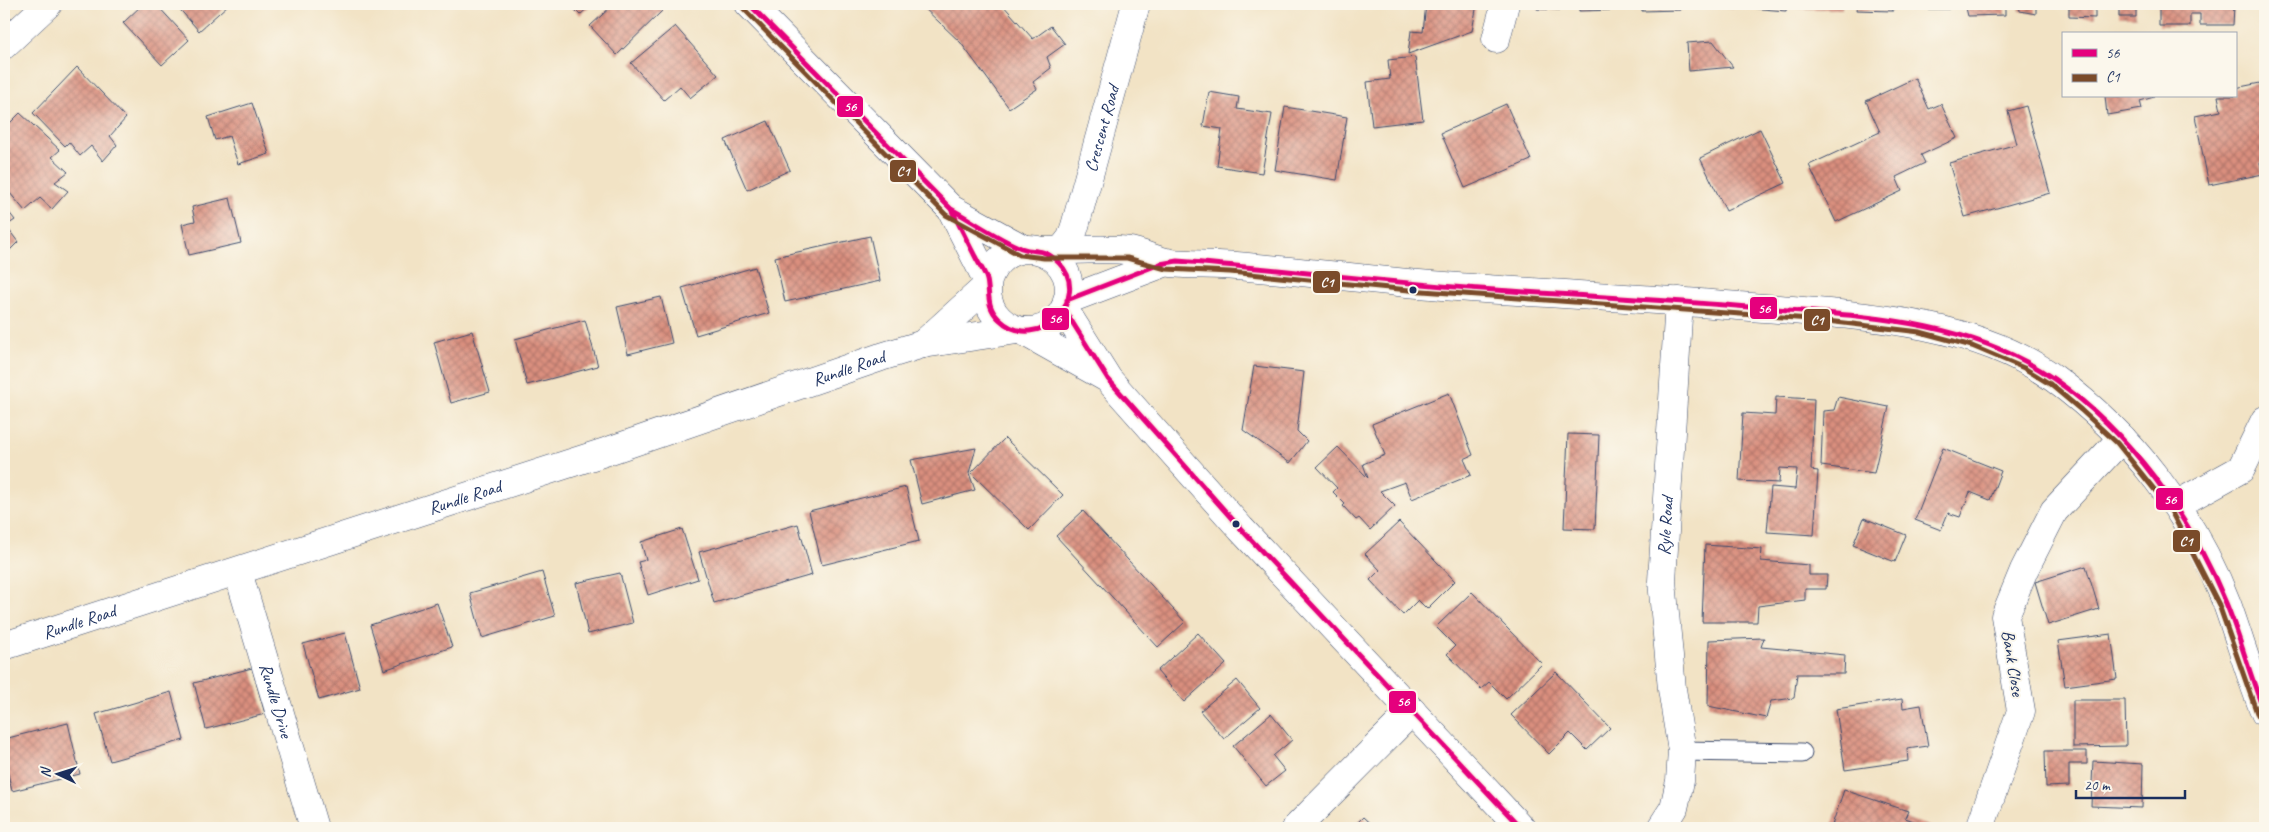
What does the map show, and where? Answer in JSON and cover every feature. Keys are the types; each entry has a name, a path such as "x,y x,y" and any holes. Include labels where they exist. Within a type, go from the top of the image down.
{"street":[{"path":"4,45 48,4"},
{"path":"749,4 951,209 987,283 991,308 998,318 1006,325 1020,330 1108,379"},
{"name":"Crescent Road","path":"1042,250 1071,238 1136,4"},
{"path":"1496,38 1505,4"},
{"path":"951,209 1042,250 1052,256 1065,272 1069,290 1066,304 1057,319 1047,326 1035,330 1020,330"},
{"path":"987,283 1000,258 1010,252 1128,250 1167,262 1231,265 1420,284 1679,301 1811,312 1921,325 1974,339 2027,361 2054,378 2086,404 2122,438 2148,468 2176,505 2194,535 2226,602 2255,690 2265,713"},
{"path":"1066,304 1167,262"},
{"name":"Rundle Road","path":"923,344 987,283"},
{"name":"Ryle Road","path":"1661,828 1674,808 1680,781 1682,751 1672,690 1662,581 1679,301"},
{"path":"1066,304 1108,379 1241,529 1521,828"},
{"name":"Rundle Road","path":"4,646 605,452 881,356 923,344 1020,330"},
{"path":"2176,505 2241,469 2265,420"},
{"name":"Bank Close","path":"1980,828 2021,711 2005,616 2024,570 2054,511 2122,438"},
{"name":"Rundle Drive","path":"238,572 314,828"},
{"path":"1296,828 1412,711"}],"lane":[{"path":"1682,751 1802,754"}],"building":[{"path":"143,4 156,4 189,40 162,65 123,23"},
{"path":"175,4 229,4 199,31"},
{"path":"569,4 592,4 580,15"},
{"path":"614,4 657,4 663,10 617,55 590,26"},
{"path":"920,4 1002,4 1033,39 1051,26 1065,44 1047,57 1051,68 1033,82 1037,89 1009,108 961,43"},
{"path":"1426,4 1477,4 1472,31 1408,54 1411,31 1423,32"},
{"path":"1537,4 1559,4 1560,10 1537,9"},
{"path":"1579,4 1619,4 1619,10 1579,11"},
{"path":"1642,4 1679,4 1680,10 1642,11"},
{"path":"1697,4 1733,4 1733,8 1696,6"},
{"path":"1750,4 1787,4 1786,11 1750,8"},
{"path":"1800,4 1842,4 1842,9 1798,9"},
{"path":"1857,4 1893,4 1893,11 1856,10"},
{"path":"1906,4 1949,4 1949,9 1907,9"},
{"path":"1965,4 2005,4 2005,15 1968,16"},
{"path":"2019,4 2036,4 2036,14 2020,11"},
{"path":"2069,4 2095,4 2095,18 2069,17"},
{"path":"2119,4 2136,4 2136,17 2119,17"},
{"path":"2159,4 2239,4 2239,6 2234,6 2233,25 2200,25 2200,14 2190,14 2190,26 2159,26"},
{"path":"675,26 718,75 690,98 680,86 664,100 631,63"},
{"path":"1713,41 1733,67 1689,71 1687,43"},
{"path":"1415,57 1423,120 1372,126 1367,82 1390,79 1388,60"},
{"path":"77,67 126,118 110,136 117,145 103,161 91,146 80,156 69,142 65,146 33,113"},
{"path":"1915,78 1929,109 1941,104 1957,138 1921,155 1925,163 1896,177 1902,191 1836,222 1809,165 1880,132 1866,101"},
{"path":"2265,82 2265,162 2260,163 2263,174 2209,185 2195,116 2221,111 2218,98 2236,98 2236,88"},
{"path":"1209,92 1239,97 1237,109 1272,114 1262,173 1217,166 1222,129 1203,126"},
{"path":"2105,98 2150,98 2140,101 2142,109 2107,115"},
{"path":"252,103 269,154 238,164 229,136 215,140 208,117"},
{"path":"1506,104 1531,160 1465,188 1441,133"},
{"path":"2026,106 2050,193 1965,217 1949,163 2017,144 2008,111"},
{"path":"1285,107 1347,117 1337,180 1275,170"},
{"path":"20,113 60,150 52,157 68,172 55,182 68,191 52,209 40,198 25,211 4,186 4,129"},
{"path":"768,121 790,170 747,190 725,140"},
{"path":"1760,129 1786,183 1726,211 1700,158"},
{"path":"230,198 241,243 189,255 182,224 195,221 192,207"},
{"path":"4,206 15,220 6,226 18,242 4,256"},
{"path":"870,236 880,281 785,302 775,257"},
{"path":"755,267 769,313 696,335 682,288"},
{"path":"661,297 672,343 628,354 617,307"},
{"path":"585,320 598,366 527,385 515,339"},
{"path":"472,331 490,392 451,403 434,342"},
{"path":"1254,366 1304,372 1297,431 1307,441 1290,463 1243,430"},
{"path":"1449,393 1473,455 1464,459 1471,475 1412,499 1405,482 1380,491 1395,506 1370,530 1359,518 1356,520 1343,506 1345,504 1333,492 1337,488 1317,467 1338,447 1368,478 1363,464 1385,455 1372,424"},
{"path":"1776,397 1814,399 1811,470 1818,471 1814,535 1767,532 1771,487 1795,489 1797,469 1780,468 1779,483 1739,481 1743,413 1775,415"},
{"path":"1838,397 1889,407 1874,473 1821,466 1823,411 1834,410"},
{"path":"1568,434 1599,435 1595,529 1564,528"},
{"path":"1005,438 1063,495 1029,530 971,473"},
{"path":"976,448 969,473 975,490 922,504 911,460"},
{"path":"1943,448 2001,471 1990,500 1970,492 1960,517 1948,513 1941,530 1915,520"},
{"path":"906,487 919,541 822,565 809,511"},
{"path":"1083,511 1185,622 1158,647 1056,536"},
{"path":"1864,518 1906,535 1895,562 1853,545"},
{"path":"1399,522 1455,581 1427,609 1418,600 1403,615 1370,580 1380,570 1365,554"},
{"path":"798,524 812,575 714,603 699,552"},
{"path":"682,529 698,579 648,595 638,562 646,560 641,542"},
{"path":"1705,545 1762,549 1761,561 1809,565 1809,575 1827,575 1826,589 1805,589 1805,600 1758,606 1757,622 1702,622"},
{"path":"2086,566 2099,609 2048,625 2035,582"},
{"path":"542,572 555,616 482,638 470,593"},
{"path":"620,573 633,623 588,634 576,583"},
{"path":"1472,592 1542,664 1506,699 1489,682 1481,689 1447,654 1455,646 1436,627"},
{"path":"437,603 452,647 384,670 370,625"},
{"path":"345,633 360,688 319,700 303,644"},
{"path":"1198,633 1226,664 1184,702 1157,671"},
{"path":"2111,634 2117,679 2065,686 2058,641"},
{"path":"1764,638 1761,647 1845,655 1844,674 1797,674 1794,698 1771,701 1766,718 1708,706 1709,640"},
{"path":"252,668 265,714 206,729 194,683"},
{"path":"1556,672 1610,728 1587,750 1570,733 1549,754 1511,715"},
{"path":"1237,680 1260,708 1224,739 1200,711"},
{"path":"171,692 184,740 110,761 96,714"},
{"path":"1902,699 1903,708 1921,705 1928,746 1907,749 1908,761 1845,770 1836,709"},
{"path":"2073,700 2125,700 2126,746 2073,747"},
{"path":"1271,714 1292,740 1273,756 1285,771 1266,786 1233,746"},
{"path":"68,723 80,774 12,791 4,757 4,739"},
{"path":"2045,751 2087,751 2087,764 2069,764 2069,786 2046,787"},
{"path":"2093,761 2143,764 2142,808 2091,806"},
{"path":"1844,790 1908,811 1905,818 1935,828 1831,828"},
{"path":"1363,817 1375,828 1352,828"}],"transit line":[{"name":"56","path":"749,4 951,209"},
{"name":"C1","path":"744,9 946,215 1020,255 1044,258 1127,258 1166,269 1230,272 1409,290 1810,319 1920,332 1972,346 2024,368 2050,384 2117,443 2170,509 2219,605 2258,716"},
{"name":"56","path":"951,209 1012,244 1027,250 1044,252 1059,263 1068,277 1069,291 1065,306 1056,318 1044,327 1030,331 1014,329 999,319 990,305 985,275 951,209"},
{"name":"56","path":"1067,300 1160,264 1177,261 1455,287 1837,314 1913,324 1950,332 1986,344 2021,359 2054,379 2082,401 2133,451 2155,479 2195,539 2211,571 2226,603 2265,713"},
{"name":"56","path":"1064,309 1108,379 1241,529 1521,828"}]}
